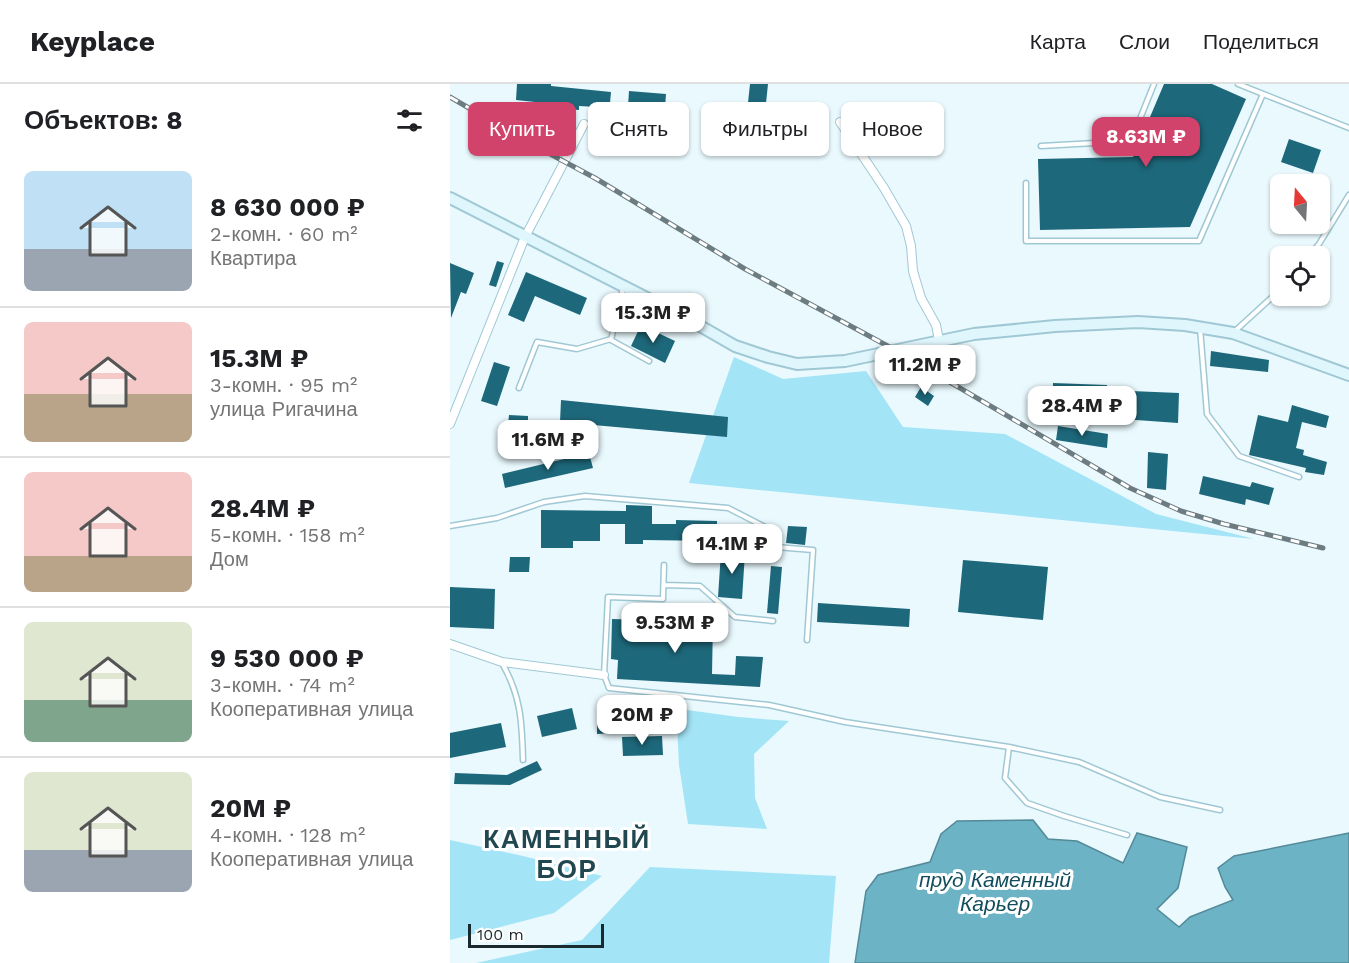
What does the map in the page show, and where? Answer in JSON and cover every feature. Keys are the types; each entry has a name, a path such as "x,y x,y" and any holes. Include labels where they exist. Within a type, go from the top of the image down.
{"main road":[{"path":"450,198 688,319 735,346 768,357 797,364 845,361 939,340"},
{"path":"1233,333 1349,375"}],"street":[{"path":"840,122 906,226 911,246 913,271 921,298 936,325 939,340"},
{"path":"450,424 525,237 584,124"},
{"path":"450,644 502,662 604,675"}],"lane":[{"path":"1041,146 1131,141 1154,84"},
{"path":"1238,84 1349,128"},
{"path":"1026,183 1026,241 1199,241 1263,94"},
{"path":"1317,246 1349,195"},
{"path":"611,339 623,287"},
{"path":"939,340 974,334 1067,325 1138,322 1200,327 1233,333 1270,299"},
{"path":"1200,327 1207,414 1239,456 1299,477"},
{"path":"519,388 537,342 577,349 611,339 649,361"},
{"path":"450,526 497,518 544,502 585,496 728,508 771,530 776,547 813,550 807,640"},
{"path":"664,565 663,599 608,597 604,675 609,688 769,705 845,722 1009,747 1079,762 1160,798 1220,810"},
{"path":"664,585 700,586 735,617 773,621"},
{"path":"502,662 515,687 522,723 524,760"},
{"path":"1009,747 1005,778 1027,803 1127,835"}],"shaded area":[{"path":"734,357 783,379 866,371 903,427 1005,434 1156,514 1254,539 689,483"},
{"path":"651,705 738,717 789,721 754,754 755,798 767,829 688,824 679,765 677,723"},
{"path":"450,840 602,876 554,913 450,940"},
{"path":"650,867 836,876 829,963 476,963 582,940"}],"water":[{"name":"пруд Каменный Карьер","path":"1033,820 1048,839 1077,841 1123,863 1137,833 1187,847 1178,888 1157,909 1179,927 1190,917 1233,900 1218,868 1234,856 1349,833 1349,963 855,963 866,891 878,875 930,862 941,834 957,821"}],"building":[{"path":"517,84 551,84 551,86 611,92 610,102 588,102 588,106 579,106 579,110 576,110 576,102 516,100"},
{"path":"750,84 768,84 766,102 748,102"},
{"path":"1164,84 1212,84 1246,99 1190,227 1040,230 1038,159 1133,157"},
{"path":"629,91 666,94 665,102 628,102"},
{"path":"1289,139 1321,150 1313,173 1281,162"},
{"path":"497,261 504,263 496,287 489,285"},
{"path":"450,263 474,273 466,294 461,292 451,318"},
{"path":"526,272 587,298 580,315 535,296 524,322 508,315"},
{"path":"641,325 675,341 665,363 631,346"},
{"path":"1211,351 1269,360 1268,372 1210,366"},
{"path":"494,362 510,367 497,406 481,401"},
{"path":"1053,383 1107,385 1107,390 1179,393 1178,423 1108,418 1109,409 1053,407"},
{"path":"921,387 934,396 928,406 915,397"},
{"path":"561,400 728,417 727,437 560,422"},
{"path":"1292,405 1329,416 1326,428 1302,422 1296,448 1304,450 1303,455 1327,462 1324,475 1305,472 1306,468 1249,455 1258,415 1288,422"},
{"path":"509,415 528,416 528,426 508,425"},
{"path":"1058,426 1108,434 1107,448 1056,440"},
{"path":"1148,452 1168,454 1166,490 1147,488"},
{"path":"589,453 593,468 505,488 502,474"},
{"path":"1203,476 1250,487 1252,482 1274,488 1269,505 1246,499 1245,505 1199,494"},
{"path":"626,505 652,506 652,524 676,524 676,520 717,521 717,541 643,540 643,544 625,544 625,524 600,524 600,541 573,541 573,548 541,548 541,510 626,511"},
{"path":"788,526 807,527 805,545 786,543"},
{"path":"721,552 745,553 742,599 718,597"},
{"path":"510,557 530,557 529,572 509,572"},
{"path":"963,560 1048,567 1043,620 958,612"},
{"path":"771,566 782,567 778,614 767,613"},
{"path":"450,587 495,589 494,629 450,627"},
{"path":"818,603 910,609 909,627 817,622"},
{"path":"612,619 713,622 712,674 735,675 736,656 763,657 760,687 617,679 618,660 611,659"},
{"path":"572,708 577,729 542,737 537,716"},
{"path":"612,719 613,733 597,734 597,720"},
{"path":"501,723 506,747 450,758 450,733"},
{"path":"662,736 663,755 623,756 622,737"},
{"path":"537,761 542,770 510,785 454,784 455,773 507,775"}],"railway":[{"path":"450,97 595,178 745,269 897,351 1130,488 1181,511 1323,548"}],"district":[{"name":"КАМЕННЫЙ БОР","path":"567,854"}]}
